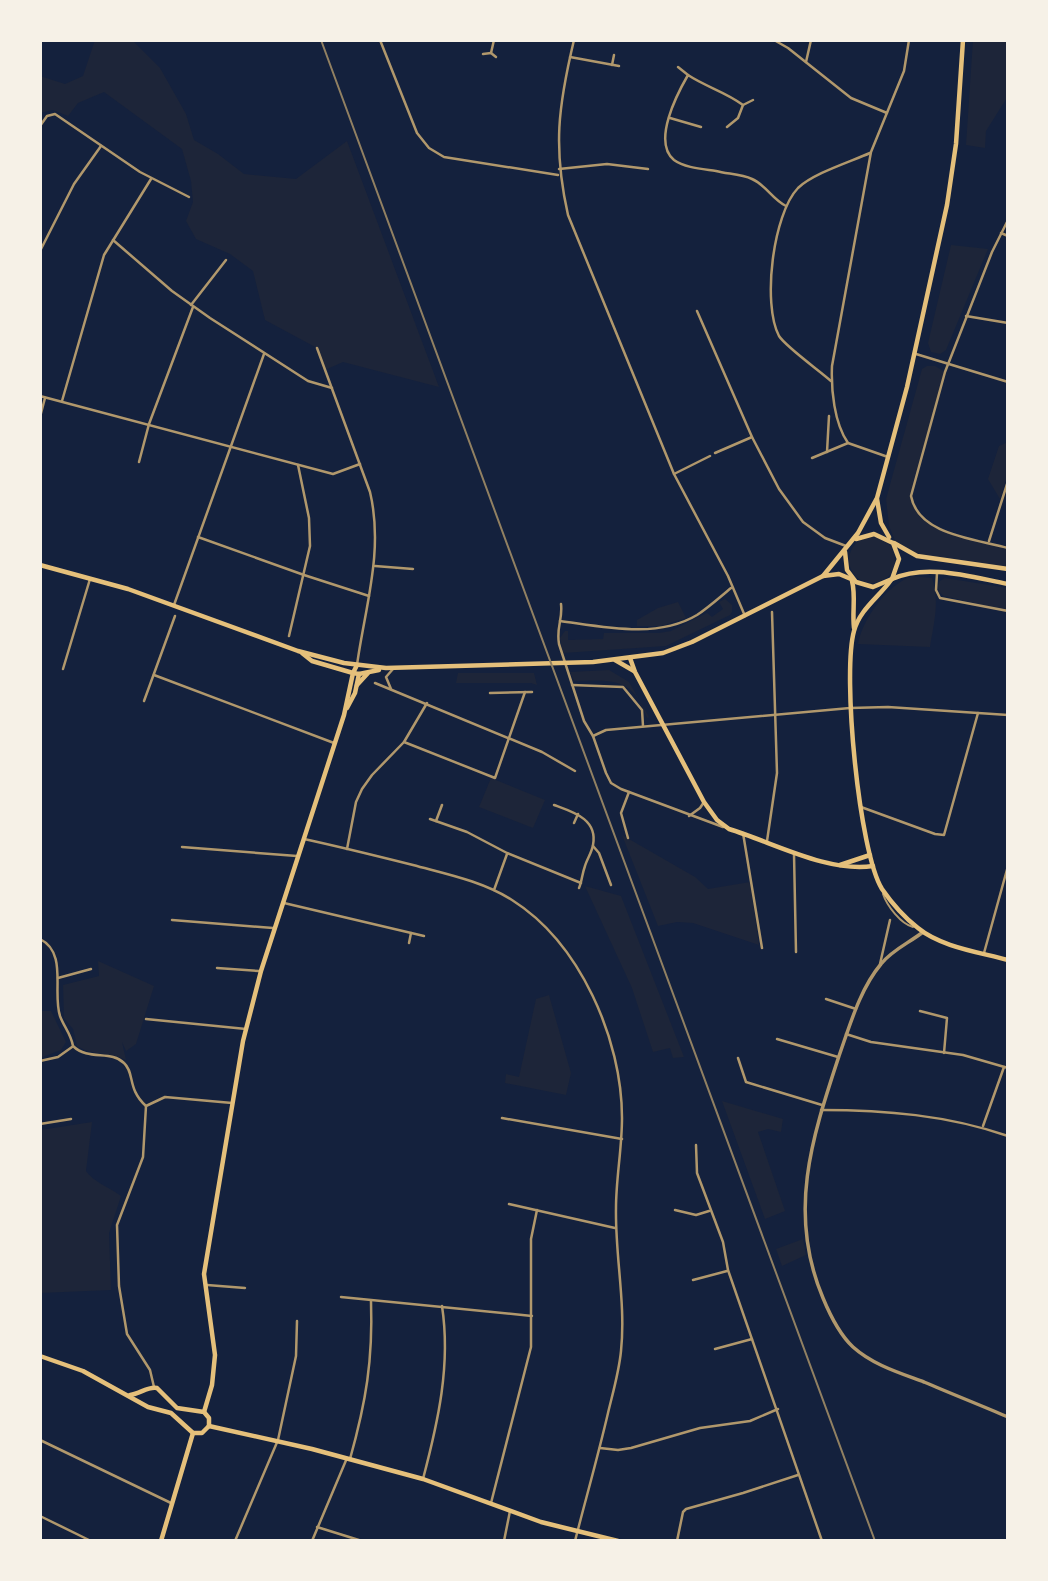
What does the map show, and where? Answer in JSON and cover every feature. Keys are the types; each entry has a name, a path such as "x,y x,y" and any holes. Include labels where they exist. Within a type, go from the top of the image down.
{"main road":[{"path":"823,576 863,526 877,498 916,354 954,160 963,40"},
{"path":"877,498 881,523 899,559 892,579 865,608 855,628 851,649 850,708 862,807 873,866 882,888 923,933 1008,960"},
{"path":"852,541 874,534 917,556 1008,569"},
{"path":"847,548 845,563 855,592 855,628"},
{"path":"40,565 174,605 298,651 358,666 386,668 593,662 676,649 823,576 839,574 864,586 873,587 913,571 1008,584"},
{"path":"298,651 312,661 356,673 386,668"},
{"path":"630,658 704,802 717,820 729,829 839,866 873,866"},
{"path":"615,660 635,672"},
{"path":"204,1412 212,1385 215,1355 204,1285 206,1255 246,1029 261,971 358,666"},
{"path":"344,715 357,685 369,672"},
{"path":"356,673 357,685"},
{"path":"839,866 870,855"},
{"path":"40,1356 83,1371 151,1408 171,1413 193,1433"},
{"path":"129,1395 154,1387 161,1390 164,1397 177,1408 204,1412 209,1418 209,1426 202,1433 193,1433"},
{"path":"144,1391 144,1403"},
{"path":"157,1408 164,1397"},
{"path":"187,1425 187,1417 191,1411"},
{"path":"209,1426 278,1440 423,1479 541,1522 618,1541"},
{"path":"161,1541 193,1433"}],"street":[{"path":"380,40 417,133 429,148 443,157 559,175"},
{"path":"491,53 494,40"},
{"path":"574,40 558,123 559,175 572,228 674,474 728,576 745,616"},
{"path":"774,40 851,98 887,113"},
{"path":"806,62 811,40"},
{"path":"848,443 840,425 831,382 832,366 871,152 904,71 909,40"},
{"path":"483,54 491,53 496,57"},
{"path":"612,65 614,55"},
{"path":"570,57 619,66"},
{"path":"678,68 714,90 728,94 743,105"},
{"path":"688,75 677,93 664,141 668,152 674,160 698,168 751,178 764,187 777,202 786,206"},
{"path":"727,127 738,118 743,105 753,100"},
{"path":"40,126 50,114 55,114 151,178 189,197"},
{"path":"670,118 701,127"},
{"path":"40,251 74,184 101,146"},
{"path":"831,382 780,338 771,311 770,289 774,256 786,206 800,186 871,152"},
{"path":"559,169 607,164 648,169"},
{"path":"62,401 97,274 113,240 151,178"},
{"path":"1008,220 966,316 948,365 911,496 912,505 929,526 1008,548"},
{"path":"1001,233 1008,236"},
{"path":"113,240 192,306 308,381 332,388"},
{"path":"139,462 149,424 192,306 228,262 222,257"},
{"path":"697,311 752,437 779,489 803,522 825,538 847,548"},
{"path":"966,316 1008,323"},
{"path":"317,348 371,495 375,517 375,566 358,666"},
{"path":"174,605 264,354"},
{"path":"916,354 1008,382"},
{"path":"40,417 43,397 333,474 360,464"},
{"path":"827,452 830,416"},
{"path":"715,453 752,437"},
{"path":"812,458 848,443 888,457"},
{"path":"674,474 709,456"},
{"path":"289,636 310,546 309,519 298,464"},
{"path":"988,542 1008,481"},
{"path":"198,537 369,596"},
{"path":"375,566 412,569"},
{"path":"937,573 936,590 940,598 1008,611"},
{"path":"63,669 90,579"},
{"path":"559,621 640,629 668,627 701,613 731,588"},
{"path":"561,604 556,632 559,644 584,721 593,736 612,784 689,816 729,829"},
{"path":"767,841 777,773 772,612"},
{"path":"144,701 175,616"},
{"path":"391,689 386,677 394,668"},
{"path":"154,675 335,743"},
{"path":"375,683 508,737 576,771"},
{"path":"572,685 623,687 642,710 643,726"},
{"path":"404,742 495,778 524,692"},
{"path":"490,693 532,692"},
{"path":"347,849 356,802 362,789 404,742 427,703"},
{"path":"593,736 606,730 850,708 888,707 1008,715"},
{"path":"862,807 944,835 978,713"},
{"path":"628,838 621,813 629,792"},
{"path":"689,816 701,808 704,802"},
{"path":"436,821 442,805"},
{"path":"554,805 578,814 589,823 593,846 599,853 611,885"},
{"path":"575,822 578,814"},
{"path":"430,819 479,837 507,853 581,883"},
{"path":"743,833 762,948"},
{"path":"304,839 456,877 494,890 546,927 573,960 591,993 619,1079 622,1139 616,1192 616,1228 622,1350 575,1541"},
{"path":"579,888 593,846"},
{"path":"182,847 299,856"},
{"path":"794,851 796,952"},
{"path":"494,890 507,853"},
{"path":"984,953 1008,866"},
{"path":"284,903 424,936"},
{"path":"172,920 275,928"},
{"path":"890,920 880,964 856,1009 821,1108 806,1178 806,1243 816,1281 836,1325 852,1346 874,1362 1008,1417"},
{"path":"409,943 411,933"},
{"path":"880,964 895,950 923,933"},
{"path":"40,939 49,945 53,953 58,978 59,1011 73,1046 89,1055 115,1058 127,1065 134,1094 146,1106 143,1157 117,1225 118,1274 127,1334 150,1370 154,1387"},
{"path":"217,968 261,971"},
{"path":"58,978 91,969"},
{"path":"826,999 856,1009"},
{"path":"920,1011 947,1018 944,1053"},
{"path":"146,1019 246,1029"},
{"path":"846,1034 872,1042 963,1055 1006,1068 982,1127"},
{"path":"777,1039 839,1057"},
{"path":"40,1061 58,1057 73,1046"},
{"path":"738,1058 746,1082 821,1108 878,1110 931,1117 982,1127 1008,1136"},
{"path":"146,1106 165,1097 233,1103"},
{"path":"40,1124 71,1118"},
{"path":"502,1118 622,1139"},
{"path":"696,1145 697,1172 723,1242 728,1270 822,1541"},
{"path":"509,1204 616,1228"},
{"path":"491,1503 531,1347 531,1238 537,1210"},
{"path":"675,1210 696,1215 711,1210"},
{"path":"693,1280 728,1270"},
{"path":"204,1285 245,1288"},
{"path":"341,1297 532,1316"},
{"path":"312,1541 348,1458 369,1380 371,1301"},
{"path":"423,1479 437,1424 443,1384 446,1340 442,1306"},
{"path":"235,1541 278,1440 296,1356 297,1321"},
{"path":"715,1349 753,1339"},
{"path":"600,1448 631,1448 700,1428 750,1421 778,1409"},
{"path":"40,1440 171,1503"},
{"path":"677,1541 686,1509 798,1475"},
{"path":"504,1541 510,1511"},
{"path":"40,1516 91,1541"},
{"path":"317,1527 362,1541"}],"shaded area":[{"path":"95,40 132,40 160,68 186,114 194,140 244,174 296,179 347,141 439,387 343,362 325,370 317,348 265,320 253,271 230,254 196,239 186,221 193,202 191,181 182,149 104,92 78,103 68,116 53,110 40,113 40,76 65,84 83,76"},
{"path":"973,40 1008,40 1008,96 986,131 985,148 966,145"},
{"path":"951,245 988,249 946,350 940,354 931,352 928,343"},
{"path":"935,366 945,372 913,482 912,500 918,513 942,531 1008,548 1008,569 921,557 896,543 889,526 886,499 922,369"},
{"path":"1008,442 1008,474 1000,499 988,479 999,446"},
{"path":"872,537 888,544 895,560 888,576 872,583 856,576 849,560 856,544"},
{"path":"912,576 932,578 936,612 930,647 858,644 871,613 885,595"},
{"path":"945,578 1008,588 1008,611 944,596 939,592 938,586"},
{"path":"725,599 732,605 730,615 666,646 563,653 560,638 565,631 568,631 568,640 603,639 604,633 671,631 707,613 712,617 723,609 719,602"},
{"path":"678,602 686,618 661,626 637,626 637,620 658,608"},
{"path":"609,670 629,682 649,717 647,718 642,705 628,688 610,681 574,681 570,672"},
{"path":"458,673 534,673 537,685 456,683"},
{"path":"491,778 545,800 533,828 479,807"},
{"path":"622,835 695,877 708,889 750,882 759,945 693,923 677,922 658,926"},
{"path":"585,886 621,896 684,1057 673,1058 670,1048 653,1052 632,988"},
{"path":"98,961 154,986 136,1044 126,1051 122,1042 126,1060 77,1046 73,1029 64,1018 63,985 99,976"},
{"path":"549,995 571,1073 566,1095 505,1083 506,1074 519,1077 536,999"},
{"path":"40,1011 51,1011 66,1042 61,1050 40,1058"},
{"path":"722,1101 783,1119 781,1132 768,1129 758,1132 785,1211 765,1219"},
{"path":"92,1122 86,1171 121,1196 109,1233 111,1290 40,1293 40,1130"},
{"path":"803,1239 806,1255 782,1266 776,1249"}],"railway":[{"path":"321,40 875,1541"}]}
